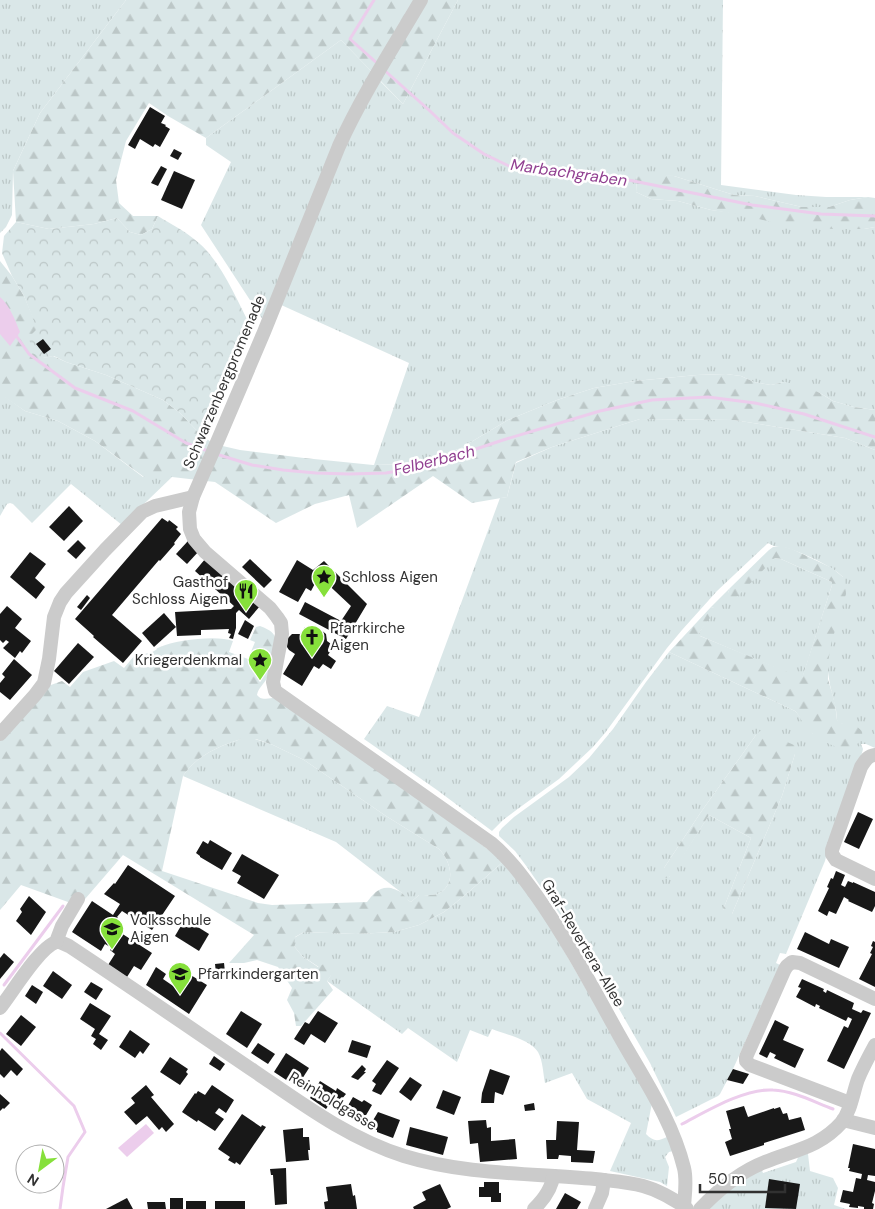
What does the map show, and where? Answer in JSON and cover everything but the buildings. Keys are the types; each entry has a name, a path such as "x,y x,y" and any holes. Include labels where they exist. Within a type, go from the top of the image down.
{"street":[{"name":"Schwarzenbergpromenade","path":"273,686 282,641 281,624 270,608 205,552 194,539 190,529 189,512 193,497 264,332 339,146 351,120 422,0"},
{"path":"0,734 36,695 44,683 54,617 66,593 142,512 155,506 193,497"},
{"name":"Graf-Revertera-Allee","path":"273,686 278,694 489,841 523,877 558,928 657,1099 674,1137 684,1168 686,1179 685,1207"},
{"path":"875,755 870,756 861,767 832,854 836,860 875,879"},
{"path":"0,1008 35,961 50,945 56,942 62,926 78,899"},
{"name":"Reinholdgasse","path":"56,942 69,946 338,1126 388,1150 447,1167 604,1180 644,1186 685,1207"},
{"path":"850,1103 754,1067 747,1062 746,1056 785,969 792,962 800,963 875,998"},
{"path":"700,1209 719,1190 741,1174 765,1162 813,1145 829,1134 843,1120 862,1071 875,1045"},
{"path":"843,1120 875,1128"},
{"path":"534,1209 549,1190 553,1176"},
{"path":"595,1209 602,1193 604,1180"}],"green space":[{"path":"0,0 126,0 40,113 13,171 12,215 6,227 0,233"},
{"path":"126,0 458,0 403,104 341,40 206,138 149,103 126,141 116,180 119,203 133,216 158,216 152,229 141,235 130,232 117,218 94,224 49,229 16,222 13,171 40,113"},
{"path":"458,0 723,0 721,185 796,195 868,197 850,200 829,207 802,207 755,196 734,195 674,176 637,175 636,192 651,199 678,201 711,210 864,229 875,227 875,410 833,401 820,393 784,382 771,385 754,382 741,376 726,374 635,381 594,388 557,400 508,420 461,448 436,457 403,464 374,465 409,363 279,304 337,159 380,81 403,104"},
{"path":"341,40 373,73 263,320 201,225 231,162 206,145 206,138"},
{"path":"648,173 674,176 734,195 755,196 802,207 829,207 850,200 868,197 875,198 875,227 833,229 776,223 711,210 678,201 651,199 636,192 637,175"},
{"path":"158,216 204,247 220,268 252,329 217,412 201,435 180,413 163,400 106,375 66,362 54,356 43,358 32,353 29,337 37,329 24,296 12,276 2,253 4,236 16,222 49,229 94,224 117,218 130,232 141,235 152,229"},
{"path":"0,261 24,296 38,329 43,358 53,356 106,375 163,400 180,413 201,435 214,444 240,450 373,465 403,464 436,457 461,448 508,420 557,400 594,388 635,381 726,374 741,376 754,382 771,385 784,382 804,386 833,401 875,410 875,450 845,438 734,420 640,419 552,447 516,462 507,497 472,503 433,476 357,528 349,495 315,504 276,523 215,482 172,477 144,477 95,441 58,421 25,411 0,394"},
{"path":"0,393 25,411 58,421 95,441 143,477 172,477 122,525 71,484 32,523 10,503 7,504 0,516"},
{"path":"640,419 734,420 845,438 875,450 875,748 861,744 862,753 830,839 825,861 786,954 780,953 776,963 780,965 720,1094 676,1117 650,1063 570,929 515,851 499,836 499,832 514,817 569,777 589,758 613,729 669,652 795,711 813,734 843,724 838,723 837,720 828,672 828,656 843,577 810,557 768,543 717,591 682,630 593,747 559,779 503,820 492,831 364,739 387,706 419,717 500,498 507,497 516,463 552,447","holes":["756,735 795,754 782,796 732,914 723,910 751,838 709,815 669,877 664,868"]},
{"path":"781,546 792,549 832,568 843,577 845,582 846,594 831,644 828,679 837,720 842,724 855,726 862,731 860,740 856,745 849,748 836,747 813,734 806,728 795,711 669,652 711,607 715,611 699,633 700,636 802,678 832,582 775,558 738,596 730,597 728,593 730,588 769,550 773,547"},
{"path":"775,558 832,582 802,679 698,635 714,608 711,607 730,588 728,593"},
{"path":"260,626 268,629 274,635 276,644 269,674 257,695 260,698 274,698 283,701 504,861 444,912 419,925 394,932 356,934 304,932 295,937 294,946 302,956 318,967 331,960 337,967 327,981 333,990 301,1026 296,1026 294,1013 287,1000 292,988 278,967 257,960 244,963 229,963 254,935 123,855 79,906 21,885 0,910 0,741 48,686 62,681 70,687 83,672 114,661 124,668 135,655 150,653 167,644 186,640 217,638 233,641 229,652 248,659 255,642 250,640 256,627","holes":["241,739 256,739 304,760 386,816 439,849 449,865 449,883 440,893 435,895 419,895 411,902 402,893 391,888 383,888 377,891 367,902 272,905 258,903 162,871 183,776 201,757 216,749"]},
{"path":"760,731 794,745 796,747 795,754 782,796 732,914 727,917 723,914 723,910 751,838 709,815 672,874 666,878 662,872 701,812"},
{"path":"241,739 255,739 273,745 304,760 386,816 439,849 449,865 449,883 440,893 435,895 419,895 411,902 336,842 183,776 201,757 224,745"},
{"path":"504,861 534,899 652,1103 646,1134 655,1140 667,1137 673,1151 669,1152 665,1157 669,1167 667,1186 660,1182 610,1171 631,1123 587,1099 572,1073 545,1083 540,1056 530,1044 492,1029 488,1037 470,1030 457,1062 408,1028 402,1034 327,981 331,975 302,956 294,946 294,938 304,932 356,934 394,932 419,925 444,912"},
{"path":"800,1153 808,1154 810,1171 833,1178 838,1188 834,1205 846,1209 703,1209 760,1166 763,1173 796,1162"}],"shaded area":[{"path":"0,297 9,309 20,332 10,346 0,334"},
{"path":"146,1124 154,1133 127,1157 118,1148"}],"waterway":[{"name":"Marbachgraben","path":"374,0 350,39 379,65"},
{"name":"Marbachgraben","path":"383,69 453,133 484,154 509,166 540,166 594,173 752,205 821,214 875,216"},
{"name":"Felberbach","path":"15,334 29,354 75,388 133,411 186,443 208,451"},
{"name":"Felberbach","path":"216,454 252,465 283,470 349,474 386,473 425,466 600,411 652,400 708,397 755,403 804,414 875,437"},
{"path":"4,985 63,906"},
{"path":"0,1033 74,1106 85,1132 68,1157 60,1209"},
{"path":"682,1124 726,1101 762,1090 789,1092 833,1109"}],"place":[{"name":"Schloss Aigen","path":"324,598"},
{"name":"Gasthof Schloss Aigen","path":"246,612"},
{"name":"Pfarrkirche Aigen","path":"312,658"},
{"name":"Kriegerdenkmal","path":"260,681"},
{"name":"Volksschule Aigen","path":"112,950"},
{"name":"Pfarrkindergarten","path":"180,995"}]}
